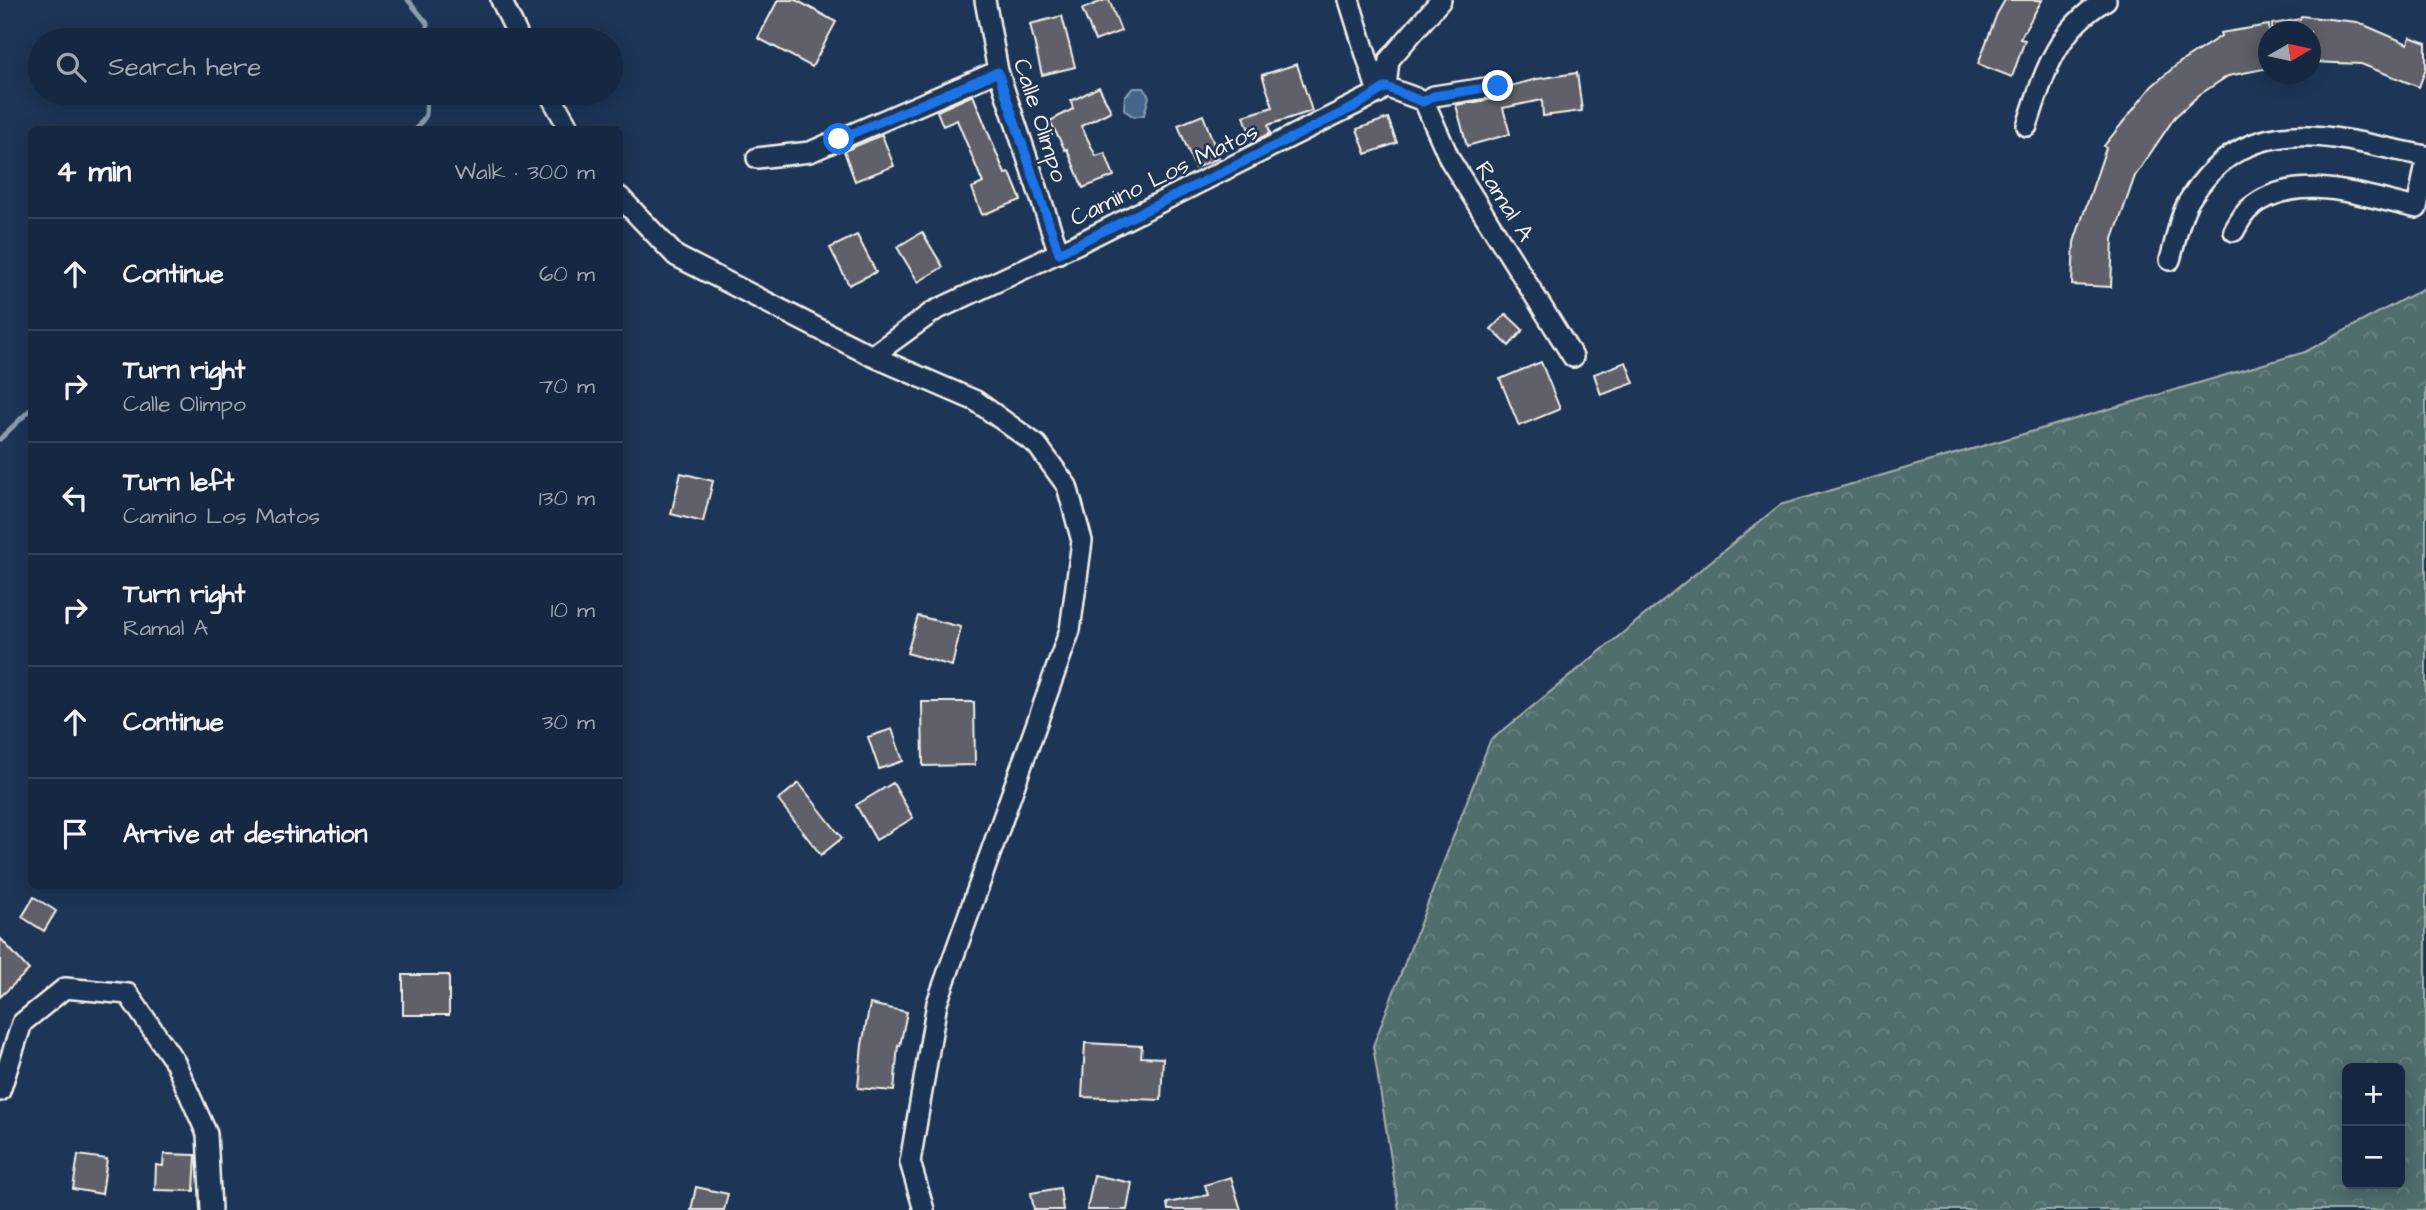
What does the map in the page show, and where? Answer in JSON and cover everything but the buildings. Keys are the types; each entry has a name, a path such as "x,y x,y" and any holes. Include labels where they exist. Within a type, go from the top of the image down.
{"street":[{"name":"Calle Olimpo","path":"985,0 998,72 1059,253"},
{"path":"1349,0 1382,90"},
{"path":"1382,90 1389,60 1441,0"},
{"path":"2027,125 2049,61 2075,24 2106,0"},
{"path":"508,6 516,28"},
{"path":"757,158 810,152 998,72"},
{"path":"1382,90 1423,102 1434,96 1498,86"},
{"name":"Camino Los Matos","path":"872,356 934,311 1059,253 1382,90"},
{"name":"Ramal A","path":"1423,102 1450,160 1573,357"},
{"path":"556,105 568,126"},
{"path":"2170,260 2188,202 2207,175 2238,150 2277,136 2316,135 2426,156"},
{"path":"2234,231 2249,209 2274,194 2300,189 2325,188 2417,208 2426,163"},
{"path":"623,200 676,256 872,356 976,401 1037,445 1067,486 1082,541 1070,630 937,1003 911,1162 924,1210"},
{"path":"0,1091 22,1023 65,988 128,994 175,1062 208,1134 211,1210"}],"green space":[{"path":"2426,287 2426,1210 1399,1210 1373,1046 1490,741 1780,505 2305,352"}],"water":[{"path":"1134,88 1144,88 1149,97 1144,115 1134,117 1124,110 1125,96"}],"waterway":[{"path":"408,0 427,23 427,28"},
{"path":"419,126 426,115 426,105"},
{"path":"0,439 28,412"}],"route":[{"path":"839,139 998,72 1059,253 1358,105 1386,87 1423,102 1434,96 1498,86"}]}
